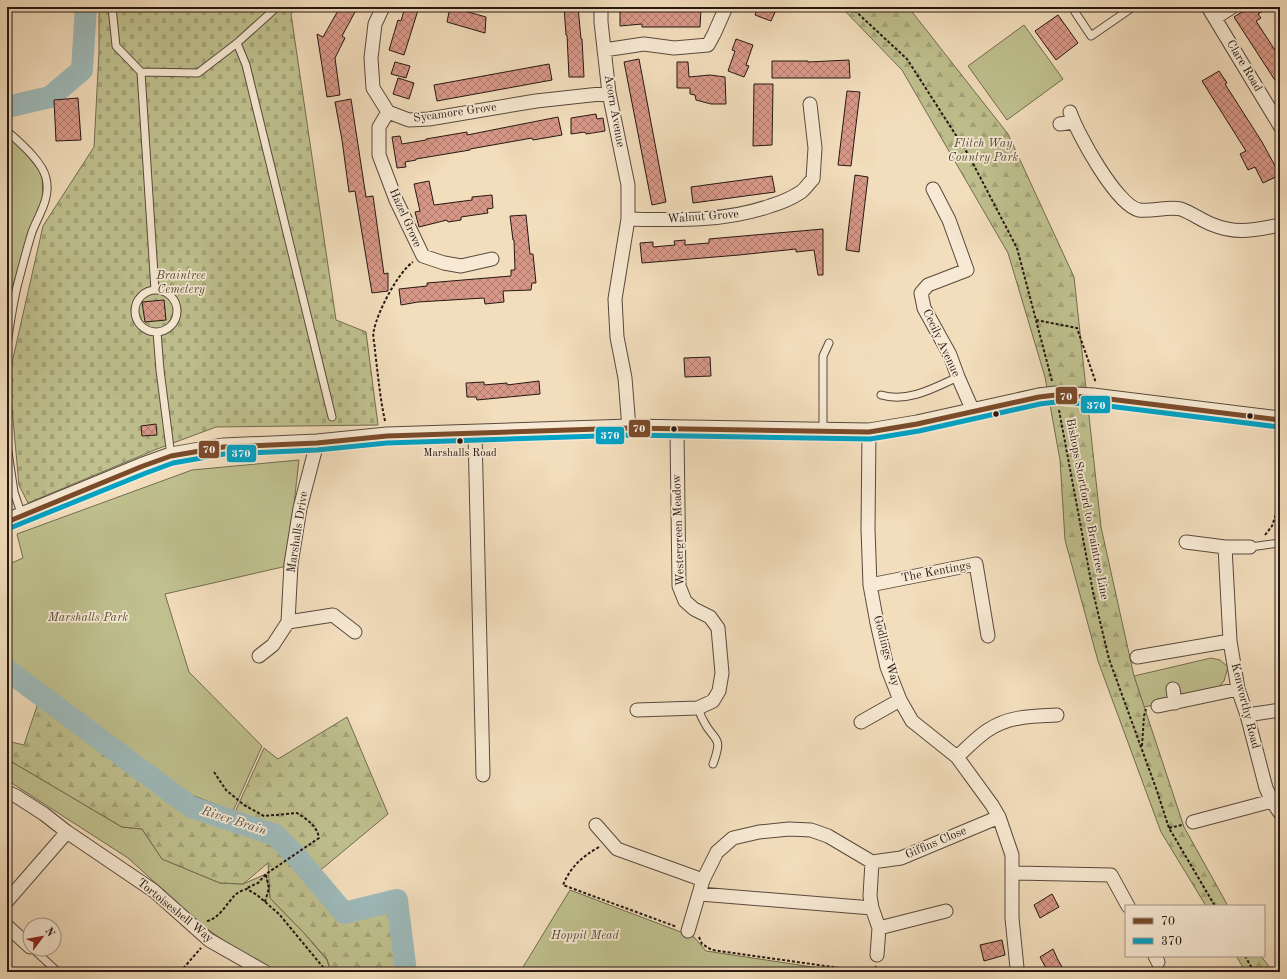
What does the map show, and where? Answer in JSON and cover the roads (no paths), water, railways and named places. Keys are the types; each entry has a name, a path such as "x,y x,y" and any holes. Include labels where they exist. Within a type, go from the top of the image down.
{"street":[{"path":"383,7 375,24 371,58 373,88 388,112"},
{"name":"Acorn Avenue","path":"601,7 601,22 609,93 628,185 628,219 615,299 617,337 625,378 629,428"},
{"path":"604,50 644,44 674,48 708,45 726,7"},
{"path":"1212,12 1232,7"},
{"name":"Clare Road","path":"1212,12 1280,126"},
{"name":"Sycamore Grove","path":"388,112 409,120 429,119 536,101 609,93"},
{"name":"Walnut Grove","path":"628,219 682,220 716,218 744,214 779,203 800,192 813,179 815,148 810,104"},
{"name":"Hazel Grove","path":"388,112 379,127 379,155 396,200 423,256 444,263 461,266 492,259"},
{"path":"1060,124 1072,117 1103,173 1118,195 1127,204 1138,210 1180,209 1212,224 1229,230 1243,232 1280,226"},
{"name":"Cecily Avenue","path":"933,189 949,220 967,270 928,285 921,293 924,308 950,355 973,411"},
{"path":"15,519 143,466 171,456 223,447 317,443 387,436 629,428 869,432 917,424 1039,396 1056,395 1097,397 1280,420"},
{"name":"Westergreen Meadow","path":"637,710 698,708 713,701 719,691 722,673 718,628 710,617 694,609 685,601 679,586 677,430"},
{"name":"Godlings Way","path":"869,432 868,528 870,585 886,659 900,700 912,721 957,757 999,817 1012,854 1012,918 1018,970"},
{"path":"475,433 483,775"},
{"name":"Marshalls Drive","path":"288,622 292,564 300,508 317,443"},
{"path":"1186,542 1225,547 1250,547"},
{"name":"Kenworthy Road","path":"1225,547 1230,641 1238,689 1247,715 1266,788 1280,813"},
{"name":"The Kentings","path":"870,585 976,564 988,636"},
{"path":"259,656 273,644 288,622 333,615 355,632"},
{"path":"1137,657 1230,641"},
{"path":"1173,689 1175,703"},
{"path":"1158,706 1238,689"},
{"path":"861,722 900,700"},
{"path":"1247,715 1280,710"},
{"path":"957,757 988,730 1004,722 1027,716 1057,715"},
{"name":"Tortoiseshell Way","path":"7,792 44,814 67,832 154,891 208,940 265,972"},
{"path":"1193,822 1272,801"},
{"name":"Giffins Close","path":"872,862 901,858 999,817"},
{"path":"596,825 616,849 703,880"},
{"path":"688,931 703,880 717,852 732,838 759,832 789,829 811,830 828,836 872,862 870,896 872,908 879,928 877,955"},
{"path":"7,901 67,832"},
{"path":"1012,873 1111,875 1127,905"},
{"path":"700,894 872,908"},
{"path":"879,928 946,911"},
{"path":"7,926 22,940"}],"lane":[{"path":"112,7 116,46 141,72 155,290"},
{"path":"141,72 198,73 237,43 277,7"},
{"path":"1075,12 1091,36 1133,7"},
{"path":"237,43 246,65 332,417"},
{"path":"7,131 40,165 46,176 47,189 45,204 32,232 18,281 7,345"},
{"path":"160,289 169,293 176,302 178,312 174,322 167,329 157,332 147,330 139,324 135,314 135,304 141,295 150,290 160,289"},
{"path":"157,332 160,370 171,456"},
{"path":"823,431 823,356 829,343"},
{"path":"881,395 891,398 902,398 922,393 958,377"},
{"path":"7,445 14,492 15,519"},
{"path":"1250,547 1280,542"},
{"path":"698,708 703,721 716,737 718,743 718,750 713,764"},
{"path":"42,957 58,972"}],"waterway":[{"name":"River Brain","path":"7,107 50,97 82,70 86,7"},
{"name":"River Brain","path":"7,670 191,807 275,835 295,855 344,913 397,900 406,972"}],"place":[{"name":"Marshalls Road","path":"460,441"}],"park label":[{"name":"Flitch Way Country Park","path":"983,151"},
{"name":"Braintree Cemetery","path":"181,283"},
{"name":"Marshalls Park","path":"88,618"},
{"name":"Hoppit Mead","path":"585,936"}]}
